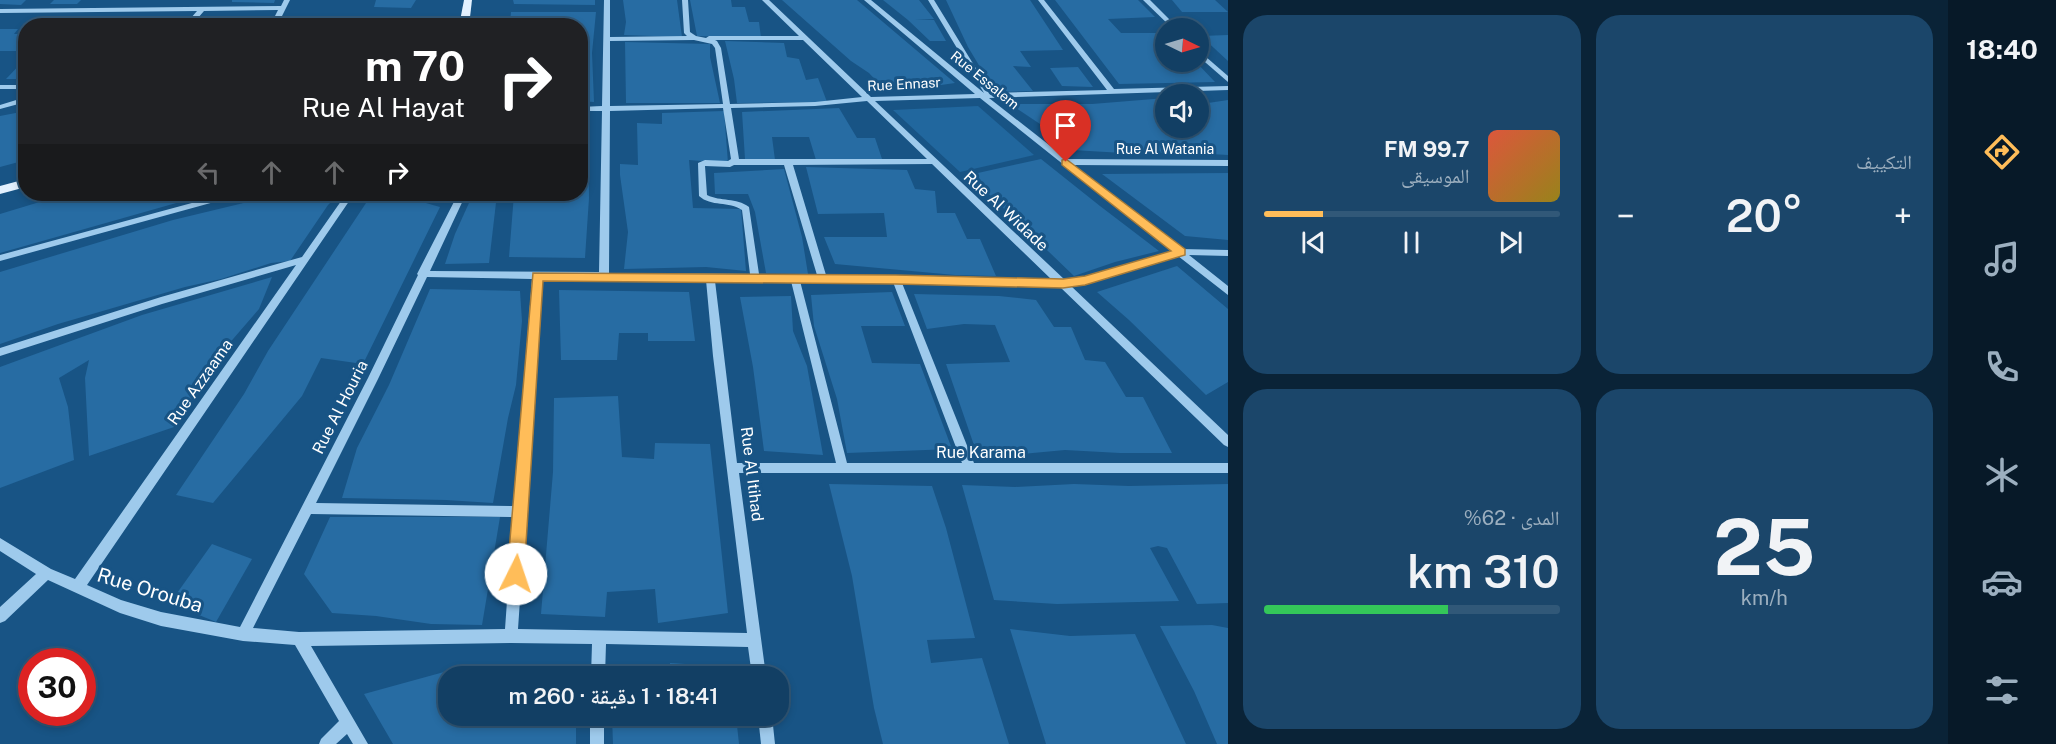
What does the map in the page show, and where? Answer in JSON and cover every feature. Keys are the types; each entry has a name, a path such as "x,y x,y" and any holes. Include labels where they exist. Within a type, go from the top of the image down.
{"main road":[{"path":"465,18 468,0"},
{"path":"0,190 18,185"}],"street":[{"path":"277,18 287,0"},
{"path":"604,276 607,0"},
{"path":"685,0 687,33 694,38 715,42 717,45 734,162"},
{"name":"Rue Al Widade","path":"765,0 932,162 1228,442"},
{"name":"Rue Essalem","path":"867,0 1228,291"},
{"path":"931,0 985,95"},
{"path":"1041,0 1111,90"},
{"path":"1146,0 1165,18"},
{"path":"0,11 283,8"},
{"path":"194,18 201,10"},
{"path":"607,39 805,38"},
{"path":"1209,62 1228,80"},
{"path":"0,87 18,87"},
{"name":"Rue Ennasr","path":"588,109 815,104 868,99 1228,88"},
{"path":"0,107 18,101"},
{"path":"755,278 746,209 740,203 714,201 703,196 701,165 734,162 932,162"},
{"name":"Rue Al Watania","path":"1066,162 1228,163"},
{"path":"788,163 823,279"},
{"path":"0,258 208,201"},
{"name":"Rue Azzaama","path":"77,588 345,201"},
{"name":"Rue Al Houria","path":"243,634 374,379 458,201"},
{"path":"422,274 896,279 1063,284 1085,280 1180,252 1228,253"},
{"path":"0,352 161,301 305,259"},
{"path":"511,636 537,276"},
{"name":"Rue Al Itihad","path":"710,277 758,666"},
{"path":"795,279 843,469"},
{"path":"896,279 970,468"},
{"name":"Rue Karama","path":"734,468 1228,468"},
{"path":"308,508 520,512"},
{"name":"Rue Orouba","path":"0,544 46,573 120,606 161,619 243,634 299,639 511,636 755,640"},
{"path":"0,616 46,573"},
{"path":"598,666 599,637"},
{"path":"299,639 361,744"},
{"path":"326,744 348,722"},
{"path":"597,726 597,744"},
{"path":"766,726 768,744"}],"shaded area":[{"path":"978,106 1034,155 960,172 893,110"}],"building":[{"path":"0,0 26,0 21,5 0,4"},
{"path":"54,0 81,0 77,4 50,4"},
{"path":"232,0 275,0 274,3 232,2"},
{"path":"376,0 416,0 411,8 374,7"},
{"path":"513,0 595,0 595,5 514,4"},
{"path":"623,0 677,0 682,37 624,35 626,22"},
{"path":"690,0 731,0 732,7 745,7 749,22 759,22 761,38 697,36"},
{"path":"782,0 857,0 955,83 927,87 883,88 869,73 851,61"},
{"path":"883,0 919,0 934,19 915,20 934,20 946,41 930,41"},
{"path":"946,0 1030,0 1063,50 1020,51 1031,67 1013,66 1033,91 995,92 968,47"},
{"path":"1055,0 1138,0 1155,17 1108,19 1121,33 1155,33 1155,72 1206,72 1215,82 1119,84"},
{"path":"1172,0 1215,0 1228,12 1182,12"},
{"path":"511,12 596,12 592,53 594,102 588,102 588,18 510,18"},
{"path":"266,16 265,18 207,17"},
{"path":"0,29 18,29 14,34 18,34 18,51 0,51"},
{"path":"1228,35 1228,61 1209,43 1209,36"},
{"path":"725,41 784,43 787,57 799,59 806,80 818,78 827,102 737,103"},
{"path":"625,42 710,44 710,57 720,103 626,103"},
{"path":"18,66 18,79 6,79"},
{"path":"1078,67 1093,87 1062,86 1050,68"},
{"path":"1155,99 1155,138 1209,138 1209,103 1228,100 1228,155 1176,152 1140,154 1072,150 1055,134 1010,104 1092,104"},
{"path":"839,108 857,138 875,138 882,159 816,160 809,137 772,137 775,160 745,159 742,112"},
{"path":"724,111 728,163 689,160 693,208 741,209 746,271 706,267 624,269 628,232 620,164 638,165 637,123 662,124 662,113"},
{"path":"18,113 18,162 0,167 0,116"},
{"path":"588,122 589,198 585,258 509,257 513,201 588,201"},
{"path":"1041,159 1159,251 1115,262 1074,276 969,175"},
{"path":"806,167 907,170 915,189 935,191 937,213 955,213 967,239 980,239 996,276 955,275 835,264 824,237 887,237 884,213 818,214"},
{"path":"784,169 802,237 808,274 766,273 755,212 748,194 715,194 714,173"},
{"path":"1228,173 1228,240 1185,236 1102,174"},
{"path":"43,201 183,201 0,253 0,214"},
{"path":"252,201 332,201 290,261 271,263 221,279 185,287 58,324 0,344 0,272 173,220"},
{"path":"367,201 419,201 440,207 363,364 321,358 302,396 213,503 176,495 244,394 268,351"},
{"path":"470,201 496,201 489,263 445,264"},
{"path":"1177,266 1228,309 1228,382 1206,395 1097,292"},
{"path":"272,277 259,309 227,346 177,426 89,456 85,378 89,360 59,378 68,407 74,460 0,488 0,367 142,315"},
{"path":"430,289 520,291 522,321 516,385 493,503 342,498 357,448 389,385"},
{"path":"559,290 689,292 695,341 648,341 648,333 619,333 617,360 561,360"},
{"path":"892,292 905,326 861,326 872,363 920,364 952,449 847,453 837,399 814,326 811,295"},
{"path":"914,294 999,296 1036,300 1054,327 1071,327 1085,360 1105,362 1126,397 1143,397 1172,453 1065,450 1022,454 976,451 946,364 1010,362 995,325 964,324 927,329"},
{"path":"791,296 793,331 807,366 823,455 764,451 753,367 740,297"},
{"path":"618,396 622,457 654,459 655,443 710,444 728,613 658,623 655,589 607,592 605,617 541,614 553,472 554,398"},
{"path":"829,484 932,486 946,528 975,638 927,640 931,663 982,658 1009,744 883,744 874,708 852,576"},
{"path":"1074,484 1129,486 1228,484 1228,603 1197,604 1167,548 1158,546 1150,548 1179,601 1057,604 994,600 962,485 1015,487"},
{"path":"330,517 500,517 482,625 431,624 376,616 332,613 304,574"},
{"path":"212,544 252,559 216,622 170,603"},
{"path":"1212,625 1228,628 1228,744 1217,744 1194,691 1160,626"},
{"path":"1010,629 1070,636 1135,634 1186,744 1046,744"},
{"path":"670,663 716,666 670,666"},
{"path":"473,664 498,666 466,666"},
{"path":"438,674 438,726 576,726 576,744 393,744 364,694"},
{"path":"612,726 737,726 739,744 613,744"}],"route":[{"path":"516,574 537,276 896,279 1063,284 1085,280 1180,252 1066,162"}]}
